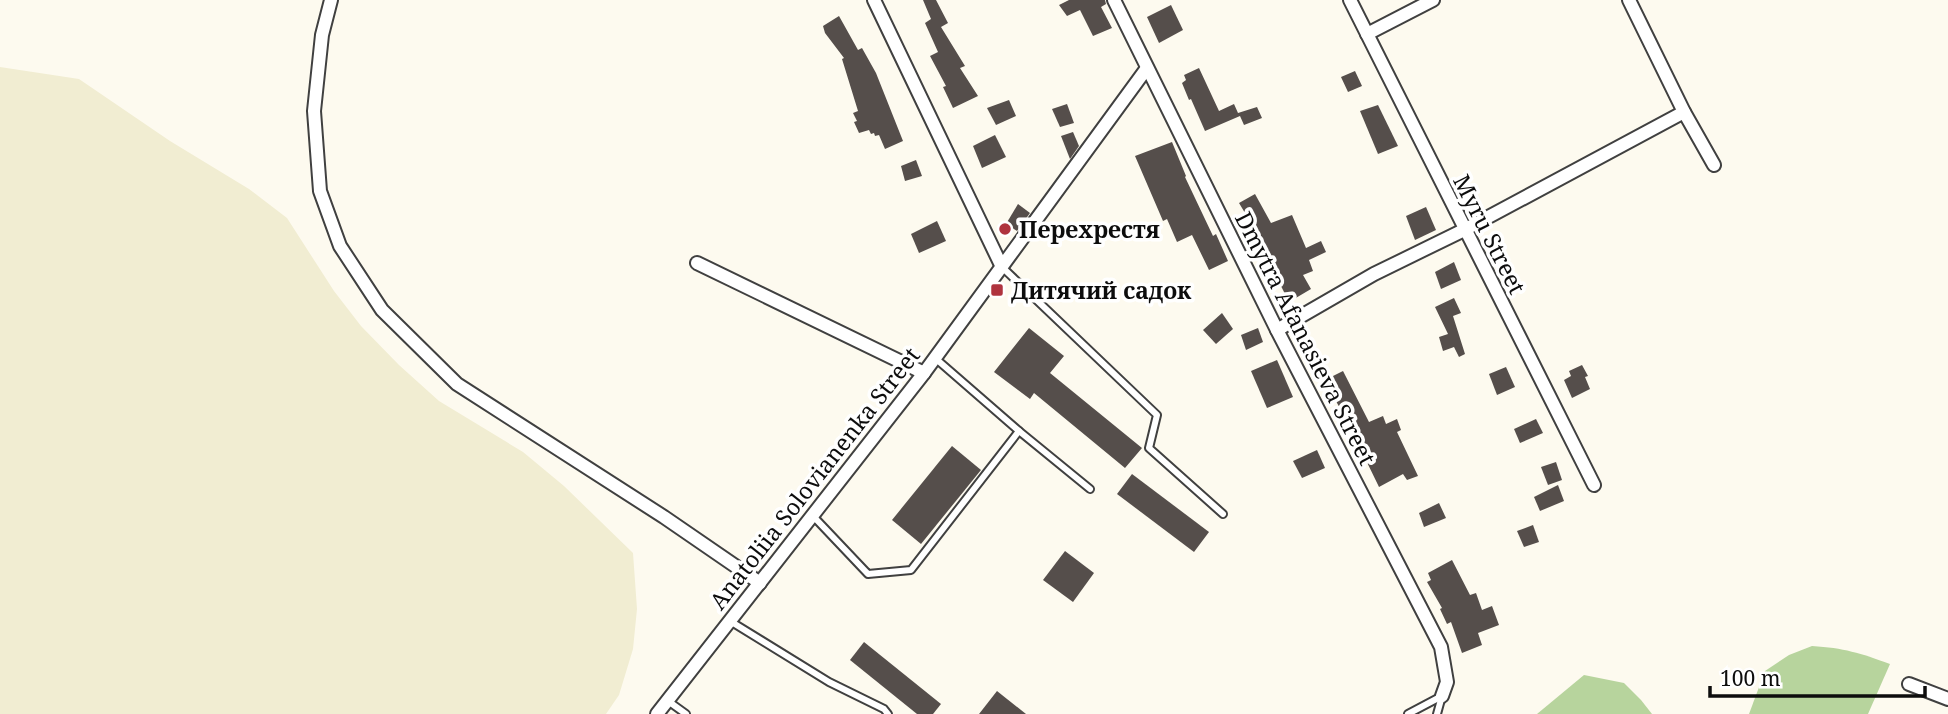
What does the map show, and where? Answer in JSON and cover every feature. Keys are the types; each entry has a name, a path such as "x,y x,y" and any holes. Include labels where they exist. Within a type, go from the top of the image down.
{"street":[{"path":"331,0 323,35 314,111 320,191 340,246 383,310 457,384 664,517 760,583"},
{"path":"874,0 1001,265"},
{"name":"Dmytra Afanasieva Street","path":"1114,0 1277,330 1441,647 1447,681 1442,696"},
{"name":"Myru Street","path":"1350,0 1594,485"},
{"path":"1367,34 1433,0"},
{"path":"1629,0 1684,112 1714,165"},
{"name":"Anatoliia Solovianenka Street","path":"657,714 924,373 1147,68"},
{"path":"1277,330 1374,274 1464,230 1684,112"},
{"path":"698,263 924,373"},
{"path":"1909,684 1948,699"}],"lane":[{"path":"1001,265 1157,415 1149,448 1223,514"},
{"path":"934,358 1090,489"},
{"path":"813,516 868,574 911,570 1019,431"},
{"path":"730,621 829,682 884,709 888,714"},
{"path":"1408,714 1442,696"},
{"path":"1437,714 1442,696"},
{"path":"668,700 686,714"}],"shaded area":[{"path":"0,67 79,79 170,141 249,189 287,218 334,291 361,326 399,365 439,401 523,452 564,486 633,553 637,609 633,649 619,695 606,714 0,714"}],"green space":[{"path":"1812,646 1852,652 1890,664 1868,714 1749,714 1765,671 1789,655"},
{"path":"1584,675 1624,683 1652,714 1537,714"}],"building":[{"path":"923,0 936,0 948,23 941,27 965,66 960,68 978,96 953,108 943,87 946,86 930,56 938,52 925,23 931,19"},
{"path":"1069,0 1105,0 1106,4 1101,7 1112,28 1093,36 1080,10 1067,16 1059,5"},
{"path":"1171,5 1183,30 1159,43 1147,17"},
{"path":"839,16 858,50 862,48 876,73 903,141 885,149 879,135 871,134 869,130 859,133 854,122 857,121 853,113 858,111 842,59 844,58 825,33 823,26"},
{"path":"1199,68 1219,111 1234,104 1238,113 1257,107 1262,118 1244,125 1240,116 1205,131 1182,83 1186,80 1184,75"},
{"path":"1355,71 1362,86 1348,92 1341,77"},
{"path":"1009,100 1016,116 996,125 987,108"},
{"path":"1067,104 1074,123 1060,127 1052,109"},
{"path":"1378,105 1398,146 1378,154 1360,111"},
{"path":"1073,132 1079,146 1070,159 1061,136"},
{"path":"995,135 1006,157 982,168 973,146"},
{"path":"1172,142 1185,177 1228,261 1209,270 1192,235 1177,242 1167,219 1163,221 1135,156"},
{"path":"916,160 922,176 905,181 901,166"},
{"path":"1255,194 1271,223 1292,215 1306,248 1321,241 1326,252 1309,260 1313,271 1303,275 1311,289 1289,302 1262,248 1251,217 1248,218 1239,203"},
{"path":"1018,204 1030,213 1017,231 1006,224"},
{"path":"1426,207 1436,230 1415,240 1406,216"},
{"path":"937,221 946,241 919,253 911,234"},
{"path":"1454,262 1461,280 1441,289 1435,272"},
{"path":"1454,298 1461,313 1453,316 1465,354 1459,357 1454,347 1443,351 1439,337 1448,334 1435,307"},
{"path":"1222,313 1233,329 1216,344 1203,330"},
{"path":"1029,328 1064,356 1050,373 1142,448 1125,468 1034,393 1030,399 994,372"},
{"path":"1258,328 1263,342 1246,350 1241,335"},
{"path":"1277,360 1293,397 1267,408 1251,371"},
{"path":"1582,365 1588,376 1585,377 1590,389 1572,398 1564,380 1571,376 1569,371"},
{"path":"1506,367 1515,387 1497,395 1489,374"},
{"path":"1343,371 1369,422 1383,416 1386,424 1397,419 1401,430 1397,432 1418,476 1407,480 1403,474 1379,487 1349,419 1347,420 1337,403 1327,379"},
{"path":"1536,419 1543,433 1520,443 1514,429"},
{"path":"952,446 981,470 921,544 892,520"},
{"path":"1317,450 1325,468 1302,478 1293,461"},
{"path":"1556,462 1562,480 1548,485 1541,467"},
{"path":"1132,474 1209,532 1194,552 1117,494"},
{"path":"1558,485 1564,501 1540,511 1534,497"},
{"path":"1439,503 1446,518 1424,527 1419,513"},
{"path":"1533,525 1539,542 1524,547 1517,531"},
{"path":"1065,551 1094,573 1073,602 1043,580"},
{"path":"1452,560 1470,595 1476,593 1482,610 1492,606 1499,625 1478,633 1482,645 1462,653 1451,622 1447,624 1440,609 1442,608 1427,582 1431,580 1428,573"},
{"path":"864,642 941,704 933,714 917,714 850,660"},
{"path":"997,691 1026,714 979,714"}],"place":[{"name":"Перехрестя","path":"1005,229"},
{"name":"Дитячий садок","path":"997,290"}]}
